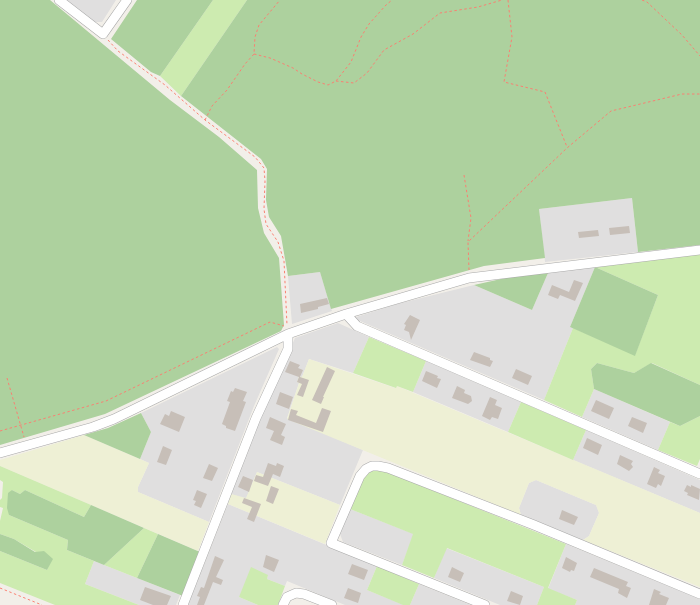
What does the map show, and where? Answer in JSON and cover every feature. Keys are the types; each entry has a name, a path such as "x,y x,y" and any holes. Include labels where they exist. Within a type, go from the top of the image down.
{"street":[{"path":"59,0 103,34 127,0"},
{"path":"0,454 114,419 286,330 470,278 700,250"},
{"path":"346,314 357,326 700,474"},
{"path":"183,605 256,418 288,349 286,330"},
{"path":"485,605 330,543 360,476 366,469 372,466 388,468 534,525 700,594"},
{"path":"283,605 292,594 300,593 332,605"}],"path":[{"path":"205,120 212,106 227,90 254,54 255,37 259,25 280,0"},
{"path":"254,54 270,58 318,82 328,85 336,81 352,62 361,37 369,24 392,0"},
{"path":"336,81 354,83 367,73 384,50 412,34 440,13 478,7 502,0"},
{"path":"508,0 512,37 504,82 545,92 567,148"},
{"path":"642,0 647,2 682,35 700,56"},
{"path":"0,431 106,401 270,322 286,330 284,261 278,242 266,224 264,168 255,158 205,120 165,85 118,51 103,34"},
{"path":"468,242 567,148 611,111 682,94 700,94"},
{"path":"464,175 471,218 468,242 470,278"},
{"path":"7,378 26,441"},
{"path":"0,588 42,605"}],"shaded area":[{"path":"66,0 116,0 102,22 94,22"},
{"path":"632,198 638,252 545,262 539,209"},
{"path":"595,267 570,327 573,328 544,400 353,318 397,304 474,285 532,310 548,273"},
{"path":"320,272 332,311 292,324 288,276"},
{"path":"338,323 369,337 353,373 309,359 302,377 300,377 287,418 363,450 340,505 257,472 246,499 231,494 295,338"},
{"path":"277,347 279,349 254,406 209,522 138,492 138,487 149,463 140,459 151,432 141,413"},
{"path":"426,361 521,402 508,432 413,392"},
{"path":"594,389 670,422 658,450 582,417"},
{"path":"586,430 700,480 700,513 573,460"},
{"path":"536,480 596,505 599,513 589,536 583,540 521,515 519,508 529,483"},
{"path":"228,504 377,566 367,590 404,605 345,605 287,581 285,586 267,579 268,575 239,597 258,605 188,605"},
{"path":"350,509 414,534 402,565 343,542 340,534"},
{"path":"566,544 700,599 700,605 575,605 577,600 548,589"},
{"path":"446,548 544,587 537,605 500,605 434,578"},
{"path":"94,561 180,595 176,605 139,605 85,584"},
{"path":"419,584 471,605 410,605"}],"green space":[{"path":"0,0 50,0 257,170 258,208 264,233 279,258 284,325 281,331 105,414 0,445"},
{"path":"137,0 213,0 160,76 151,72 111,39"},
{"path":"213,0 247,0 181,96 160,76"},
{"path":"247,0 700,0 700,245 638,252 632,198 539,209 545,258 484,266 331,309 320,272 288,276 281,236 269,217 266,200 267,169 261,159 181,96"},
{"path":"700,254 700,385 652,363 634,373 597,363 591,369 594,389 582,417 544,400 573,328 635,355 658,295 595,267"},
{"path":"595,267 658,295 635,356 570,327"},
{"path":"548,273 532,310 474,285 519,275"},
{"path":"369,337 426,361 413,392 353,373"},
{"path":"309,359 395,388 397,386 700,513 700,587 583,540 589,536 599,513 596,505 536,480 529,483 519,508 521,515 287,419 299,383 297,382 299,376 302,377"},
{"path":"597,363 634,373 651,363 700,385 700,416 680,426 594,389 591,369"},
{"path":"521,402 586,430 573,460 508,432"},
{"path":"141,413 151,432 140,459 84,435 108,428"},
{"path":"700,416 700,459 697,466 658,450 670,422 680,426"},
{"path":"84,435 149,463 138,487 138,492 209,522 198,551 0,466 0,460"},
{"path":"0,466 91,505 84,517 25,490 20,494 12,490 9,515 68,540 67,550 94,561 85,584 139,605 55,605 0,583 0,551 47,570 52,559 14,539 0,534 3,508 0,507 0,500 2,498 3,482 0,480"},
{"path":"377,468 566,544 548,588 577,600 575,605 537,605 544,587 447,548 434,578 402,565 413,534 350,509 366,471"},
{"path":"257,472 340,505 325,544 228,504 231,494 246,498"},
{"path":"12,490 20,494 25,490 84,517 91,505 144,528 104,565 67,550 68,540 9,515 7,508 8,493"},
{"path":"144,528 158,534 137,578 104,565"},
{"path":"0,534 14,539 35,552 44,551 53,559 47,570 0,551"},
{"path":"158,534 200,552 183,596 137,578"},
{"path":"377,566 419,584 410,605 403,605 367,590"},
{"path":"251,567 268,575 267,579 285,586 278,605 258,605 239,597"}],"building":[{"path":"629,226 630,233 610,235 609,228"},
{"path":"598,230 599,236 579,238 578,232"},
{"path":"574,280 583,283 575,301 560,295 558,299 548,295 552,285 569,292"},
{"path":"327,298 329,304 301,313 300,304"},
{"path":"410,315 420,320 411,340 409,332 404,330 406,325 404,324"},
{"path":"474,352 490,358 493,361 490,367 470,360"},
{"path":"290,361 300,365 298,368 303,370 300,377 309,380 303,397 297,395 302,384 297,382 299,377 285,372"},
{"path":"327,367 335,371 321,404 312,400"},
{"path":"516,369 532,376 528,385 512,378"},
{"path":"426,371 441,379 437,388 422,381"},
{"path":"457,386 465,390 464,393 471,396 472,401 468,404 452,398"},
{"path":"235,388 247,392 243,401 246,402 235,431 226,428 222,424 230,402 227,401 231,391 233,392"},
{"path":"280,392 293,397 289,409 276,404"},
{"path":"490,397 497,400 495,405 502,408 498,419 492,417 490,420 482,416"},
{"path":"596,400 614,408 609,419 591,411"},
{"path":"322,408 331,411 323,432 288,420 291,409 298,411 296,415 316,423"},
{"path":"171,411 185,417 179,432 160,424 165,414 169,416"},
{"path":"270,417 286,424 281,435 285,437 282,445 270,440 274,431 266,428"},
{"path":"632,417 647,423 643,433 628,426"},
{"path":"587,438 602,445 598,455 583,448"},
{"path":"163,446 172,450 166,465 157,462"},
{"path":"620,455 633,461 631,464 633,467 629,471 617,464"},
{"path":"268,463 276,466 277,463 284,466 280,477 273,474 268,486 254,481 256,475 263,477"},
{"path":"209,464 218,468 212,481 203,478"},
{"path":"654,467 660,470 658,473 665,476 661,486 658,484 656,488 647,484"},
{"path":"243,476 253,480 249,492 238,487"},
{"path":"687,485 700,489 699,500 687,495 688,493 684,491"},
{"path":"271,486 279,489 273,504 266,501"},
{"path":"197,490 207,494 201,508 194,505 196,501 193,500"},
{"path":"244,498 261,504 254,522 247,519 252,507 242,503"},
{"path":"562,510 578,517 574,525 559,519"},
{"path":"266,555 279,560 274,572 263,567"},
{"path":"215,556 224,560 216,577 223,580 221,585 213,582 204,605 197,605 200,597 197,596 201,587 204,588"},
{"path":"566,557 577,563 574,571 571,570 570,572 562,568"},
{"path":"352,564 368,570 364,580 348,574"},
{"path":"452,567 464,573 460,582 448,577"},
{"path":"594,568 628,582 626,586 631,588 627,598 618,593 619,589 590,577"},
{"path":"145,587 171,596 167,605 153,605 140,600"},
{"path":"348,588 361,593 358,603 344,598"},
{"path":"654,589 661,592 659,594 669,598 666,605 649,605"},
{"path":"511,591 523,596 520,605 507,601"}]}
